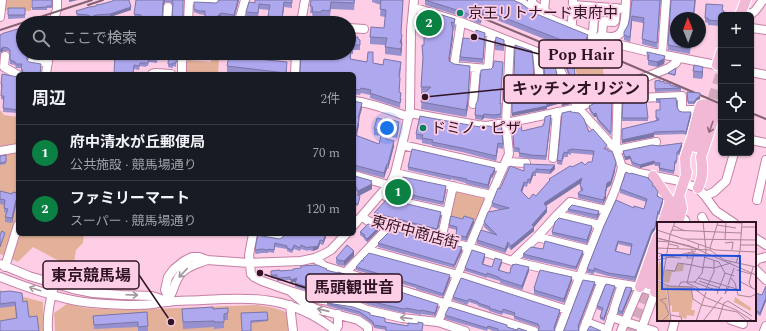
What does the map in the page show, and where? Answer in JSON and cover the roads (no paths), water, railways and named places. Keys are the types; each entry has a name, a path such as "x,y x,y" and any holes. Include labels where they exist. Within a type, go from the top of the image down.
{"main road":[{"path":"735,12 739,0"},
{"path":"745,12 746,0"},
{"path":"746,12 752,0"},
{"path":"670,222 685,180 685,158 703,111 701,105 708,104 713,106 716,112 701,157 702,175 698,188"},
{"path":"653,176 670,201 663,222"},
{"path":"680,195 682,221"},
{"path":"652,288 657,245"},
{"path":"652,288 657,263"}],"street":[{"path":"0,17 2,0"},
{"path":"55,16 57,0"},
{"path":"188,16 189,0 214,2"},
{"path":"240,16 244,0"},
{"path":"302,16 305,0"},
{"path":"518,0 532,3 542,10 609,37 618,36 624,28 626,0"},
{"path":"536,0 537,4 542,10"},
{"path":"542,10 545,0"},
{"path":"662,54 666,0"},
{"path":"753,12 763,0"},
{"path":"529,2 536,13 604,41 718,66"},
{"path":"572,23 573,3 595,7 625,9"},
{"path":"413,4 422,10 461,22 555,59 578,108 616,150"},
{"path":"356,223 388,186 395,173 409,115 413,4"},
{"path":"167,16 168,7"},
{"path":"593,31 595,7"},
{"path":"602,35 604,21 615,21 616,8"},
{"path":"461,22 454,66 488,69 491,34"},
{"path":"356,28 364,29"},
{"path":"754,28 766,30"},
{"path":"438,322 509,154 506,123 510,42"},
{"path":"507,90 540,83 537,52"},
{"path":"5,56 4,67 16,74"},
{"path":"356,102 362,102 409,115 486,126 578,108 633,82 669,68 676,63 678,58"},
{"path":"46,72 48,60"},
{"path":"182,60 182,72"},
{"path":"296,60 296,72"},
{"path":"32,61 48,63"},
{"path":"473,104 476,68"},
{"path":"754,73 766,76"},
{"path":"559,331 621,172 622,167 616,150 618,89"},
{"path":"618,99 682,96 682,110 703,111"},
{"path":"554,158 557,112"},
{"path":"754,141 766,143"},
{"path":"616,150 656,142"},
{"path":"402,145 505,165 526,163"},
{"path":"0,151 16,148"},
{"path":"705,196 714,192 726,181 733,156"},
{"path":"757,200 766,160"},
{"path":"622,167 638,173 685,180 698,188 716,211 732,222"},
{"path":"395,173 491,195"},
{"path":"356,176 388,186"},
{"path":"441,240 453,186"},
{"path":"382,193 389,199 447,212"},
{"path":"512,261 570,202 606,210"},
{"path":"557,215 600,225"},
{"name":"東府中商店街","path":"362,216 368,221 389,228 469,247 512,261 580,277 652,288"},
{"path":"346,272 389,228"},
{"path":"16,230 3,266 55,284 84,291 121,295 152,296 169,300 185,301 234,298 272,301 290,305 314,316 336,331 338,326 338,314"},
{"path":"253,236 249,264 250,272 254,277 317,300 355,305 366,310 402,318 438,322 465,331"},
{"path":"169,300 165,290 168,278 174,269 192,257 249,264 301,261 316,258 331,250 344,236"},
{"path":"536,237 590,250"},
{"path":"756,239 766,245"},
{"path":"368,250 458,275 567,310"},
{"path":"756,261 766,257"},
{"path":"316,258 324,266 534,331"},
{"path":"756,270 766,280"},
{"path":"0,277 52,295 93,303 127,305 152,304 169,300"},
{"path":"583,331 602,281"},
{"path":"48,331 49,306 55,284"},
{"path":"586,322 607,331 622,284"},
{"path":"621,331 626,322 652,288"},
{"path":"642,329 652,288"},
{"path":"84,291 81,295 84,297 113,301 127,305"},
{"path":"290,291 304,303 316,309 358,320 368,327 368,331"},
{"path":"290,305 293,331"},
{"path":"611,317 642,329 654,331"},
{"path":"672,331 675,321"},
{"path":"735,331 740,324"},
{"path":"764,331 766,326"}],"tunnel":[{"path":"708,113 718,81"},
{"path":"630,331 649,284"}],"railway":[{"path":"43,16 92,0"},
{"path":"88,5 103,0"},
{"path":"473,14 598,66"},
{"path":"0,30 16,25"},
{"path":"576,42 718,103"},
{"path":"754,114 766,119"}],"place":[{"name":"京王リトナード東府中","path":"460,13"},
{"name":"ファミリーマート","path":"429,23"},
{"name":"Pop Hair","path":"474,37"},
{"name":"キッチンオリジン","path":"425,97"},
{"name":"ドミノ・ピザ","path":"423,128"},
{"name":"府中清水が丘郵便局","path":"398,192"},
{"name":"馬頭観世音","path":"260,273"},
{"name":"東京競馬場","path":"171,322"}]}
